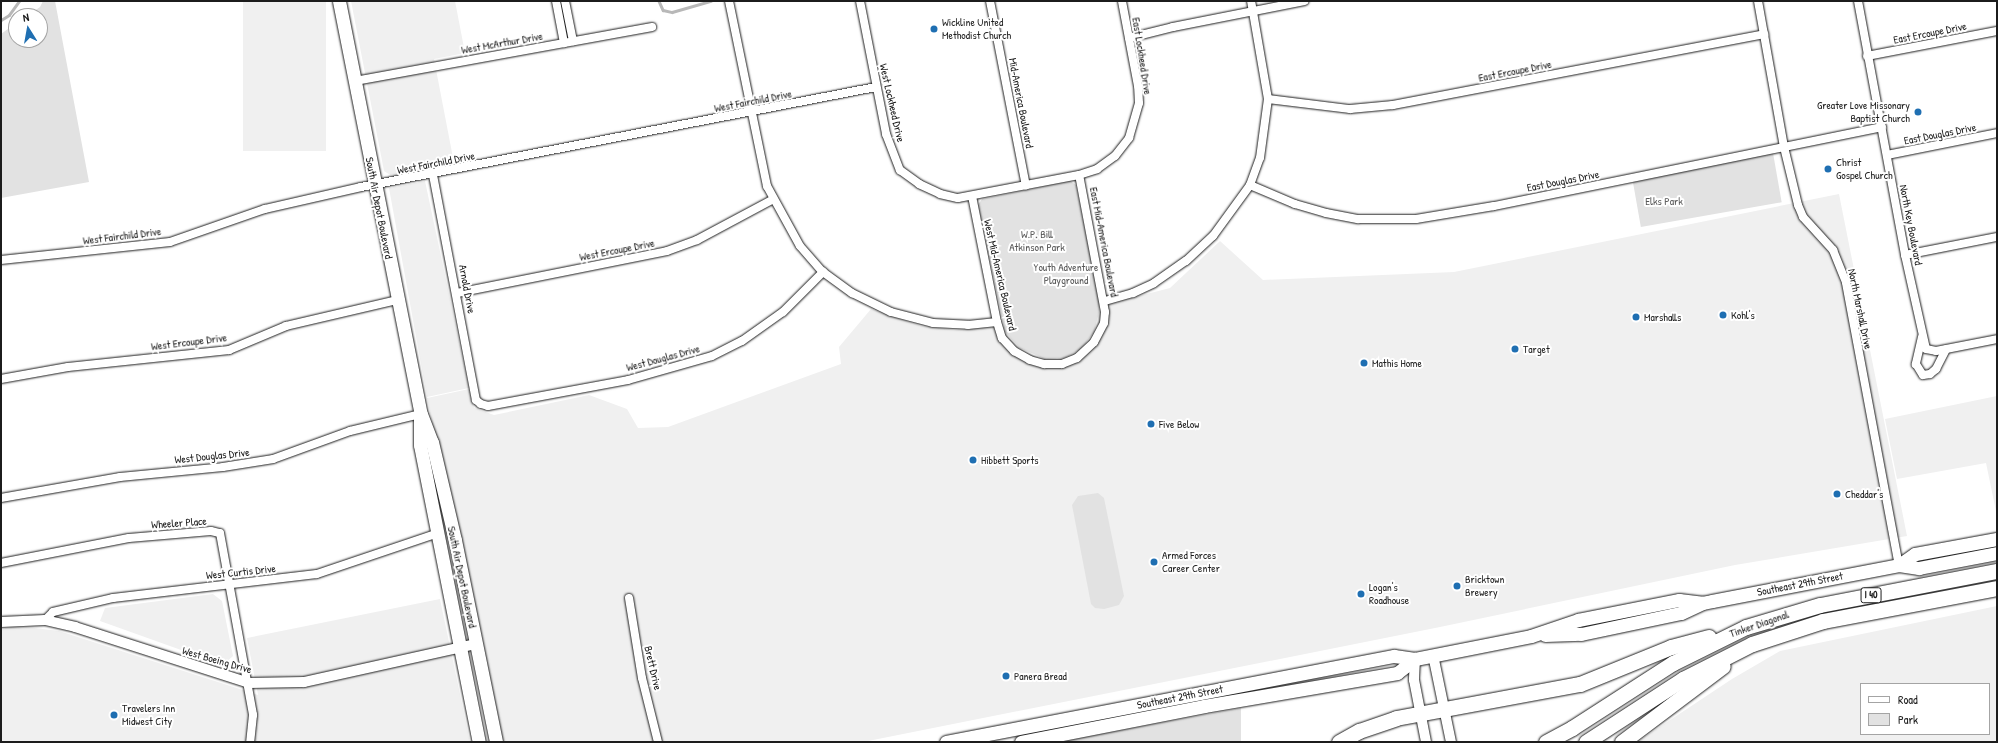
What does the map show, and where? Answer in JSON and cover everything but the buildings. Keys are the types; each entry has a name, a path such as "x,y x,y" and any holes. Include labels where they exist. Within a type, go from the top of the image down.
{"highway":[{"name":"Tinker Diagonal","path":"1546,742 1585,720 1673,663 1746,627 1820,606 1997,571"},
{"name":"Tinker Diagonal","path":"1586,742 1683,679 1752,644 1823,621 1997,588"},
{"path":"1339,742 1376,725 1420,712 1580,684 1671,647 1746,627"},
{"path":"1622,742 1752,644"}],"main road":[{"name":"South Air Depot Boulevard","path":"339,1 421,414 432,442 469,646 479,742"},
{"name":"South Air Depot Boulevard","path":"421,414 420,445 443,556 496,742"},
{"name":"Southeast 29th Street","path":"1899,565 1915,554 1997,539"},
{"name":"Southeast 29th Street","path":"946,742 1394,656 1415,659 1532,636 1581,634 1681,613 1702,603 1899,565 1919,568 1997,553"},
{"name":"Southeast 29th Street","path":"1021,742 1204,706 1397,673 1415,659"}],"street":[{"path":"556,1 564,43"},
{"path":"565,1 573,41"},
{"path":"728,1 750,112 772,200 800,246 823,272 852,293 908,318 953,325 997,322"},
{"name":"West Lockheed Drive","path":"860,1 876,87 888,139 900,170 919,184 940,194 958,198 1026,186"},
{"name":"Mid-America Boulevard","path":"990,1 1026,186"},
{"name":"East Lockheed Drive","path":"1026,186 1079,175 1098,169 1115,156 1129,138 1136,121 1138,86 1122,1"},
{"path":"1105,301 1133,293 1154,283 1186,262 1213,236 1250,185 1260,158 1268,99 1251,1"},
{"path":"1129,38 1304,1"},
{"name":"North Marshall Drive","path":"1758,1 1784,147 1803,217 1833,250 1846,283 1899,565"},
{"name":"North Key Boulevard","path":"1858,1 1905,255 1922,336 1926,348 1932,351 1946,350"},
{"name":"West McArthur Drive","path":"355,81 652,27"},
{"name":"East Ercoupe Drive","path":"1867,56 1997,31"},
{"name":"East Ercoupe Drive","path":"1268,99 1350,109 1393,105 1764,34"},
{"name":"West Fairchild Drive","path":"1,260 170,242 265,209 876,87"},
{"name":"East Douglas Drive","path":"1250,185 1295,204 1326,213 1358,219 1395,220 1494,206 1882,127"},
{"name":"East Douglas Drive","path":"1887,155 1997,134"},
{"name":"Arnold Drive","path":"433,175 457,293 476,400 481,404"},
{"name":"East Mid-America Boulevard","path":"1062,364 1077,358 1094,342 1104,323 1105,301 1079,175"},
{"name":"West Mid-America Boulevard","path":"972,196 997,322 1002,338 1022,357 1038,363 1062,364"},
{"name":"West Ercoupe Drive","path":"457,293 667,251 697,240 772,200"},
{"path":"1905,255 1997,237"},
{"name":"West Douglas Drive","path":"481,404 488,406 628,380 712,356 742,341 782,312 823,272"},
{"name":"West Ercoupe Drive","path":"1,379 68,367 228,350 286,326 398,300"},
{"name":"North Key Boulevard","path":"1922,336 1916,364 1922,375 1930,374 1936,369 1946,350"},
{"path":"1946,350 1997,339"},
{"name":"West Douglas Drive","path":"1,498 120,477 223,467 273,460 350,431 421,414"},
{"name":"Wheeler Place","path":"1,563 129,538 211,531 220,533 224,542 230,584 249,683 254,719 250,742"},
{"name":"West Curtis Drive","path":"45,620 53,612 74,605 128,596 317,574 438,532"},
{"name":"Brett Drive","path":"629,598 642,678 658,742"},
{"name":"West Boeing Drive","path":"1,622 45,620 75,627 249,683 304,682 469,646"},
{"path":"1433,655 1451,742"},
{"path":"1415,659 1414,680 1426,742"}],"shaded area":[{"path":"243,1 326,1 326,151 243,151"},
{"path":"351,1 455,1 465,53 434,59 454,163 392,176 384,171"},
{"path":"425,181 469,388 427,397 389,188"},
{"path":"1839,194 1907,536 1735,565 1440,627 863,742 499,742 427,398 469,389 474,408 494,415 589,395 627,409 638,428 668,427 841,364 839,347 871,309 921,326 957,330 1003,326 1008,337 1025,352 1039,358 1057,359 1076,352 1091,338 1096,326 1100,306 1170,288 1220,241 1263,280 1454,272"},
{"path":"1997,396 1997,516 1986,463 1897,479 1885,419"},
{"path":"213,594 222,601 233,656 223,665 100,621 105,608"},
{"path":"440,599 470,742 1,742 1,629 18,626 59,631 258,695 247,638"},
{"path":"1997,606 1997,742 1637,742 1732,679 1780,651"}],"green space":[{"path":"43,1 55,1 89,182 1,198 1,34 8,29 8,48 48,48 48,8 39,8"},
{"name":"Elks Park","path":"1773,153 1782,202 1641,227 1632,178"},
{"name":"W.P. Bill Atkinson Park","path":"1070,181 1076,185 1099,299 1099,313 1094,332 1081,349 1064,358 1045,359 1020,348 1005,332 978,205 982,199"},
{"path":"1098,493 1104,498 1124,596 1119,605 1104,609 1095,608 1091,604 1072,505 1078,496"},
{"path":"1241,708 1241,742 1059,742 1186,718"}],"waterway":[{"path":"1,20 9,15 19,1"},
{"path":"659,1 663,10 672,12 710,1"}],"place":[{"name":"Wickline United Methodist Church","path":"934,29"},
{"name":"Greater Love Missonary Baptist Church","path":"1918,112"},
{"name":"Christ Gospel Church","path":"1828,169"},
{"name":"Kohl's","path":"1723,315"},
{"name":"Marshalls","path":"1636,317"},
{"name":"Target","path":"1515,349"},
{"name":"Mathis Home","path":"1364,363"},
{"name":"Five Below","path":"1151,424"},
{"name":"Hibbett Sports","path":"973,460"},
{"name":"Cheddar's","path":"1837,494"},
{"name":"Armed Forces Career Center","path":"1154,562"},
{"name":"Bricktown Brewery","path":"1457,586"},
{"name":"Logan's Roadhouse","path":"1361,594"},
{"name":"Panera Bread","path":"1006,676"},
{"name":"Travelers Inn Midwest City","path":"114,715"}],"park label":[{"name":"Youth Adventure Playground","path":"1066,274"}]}
